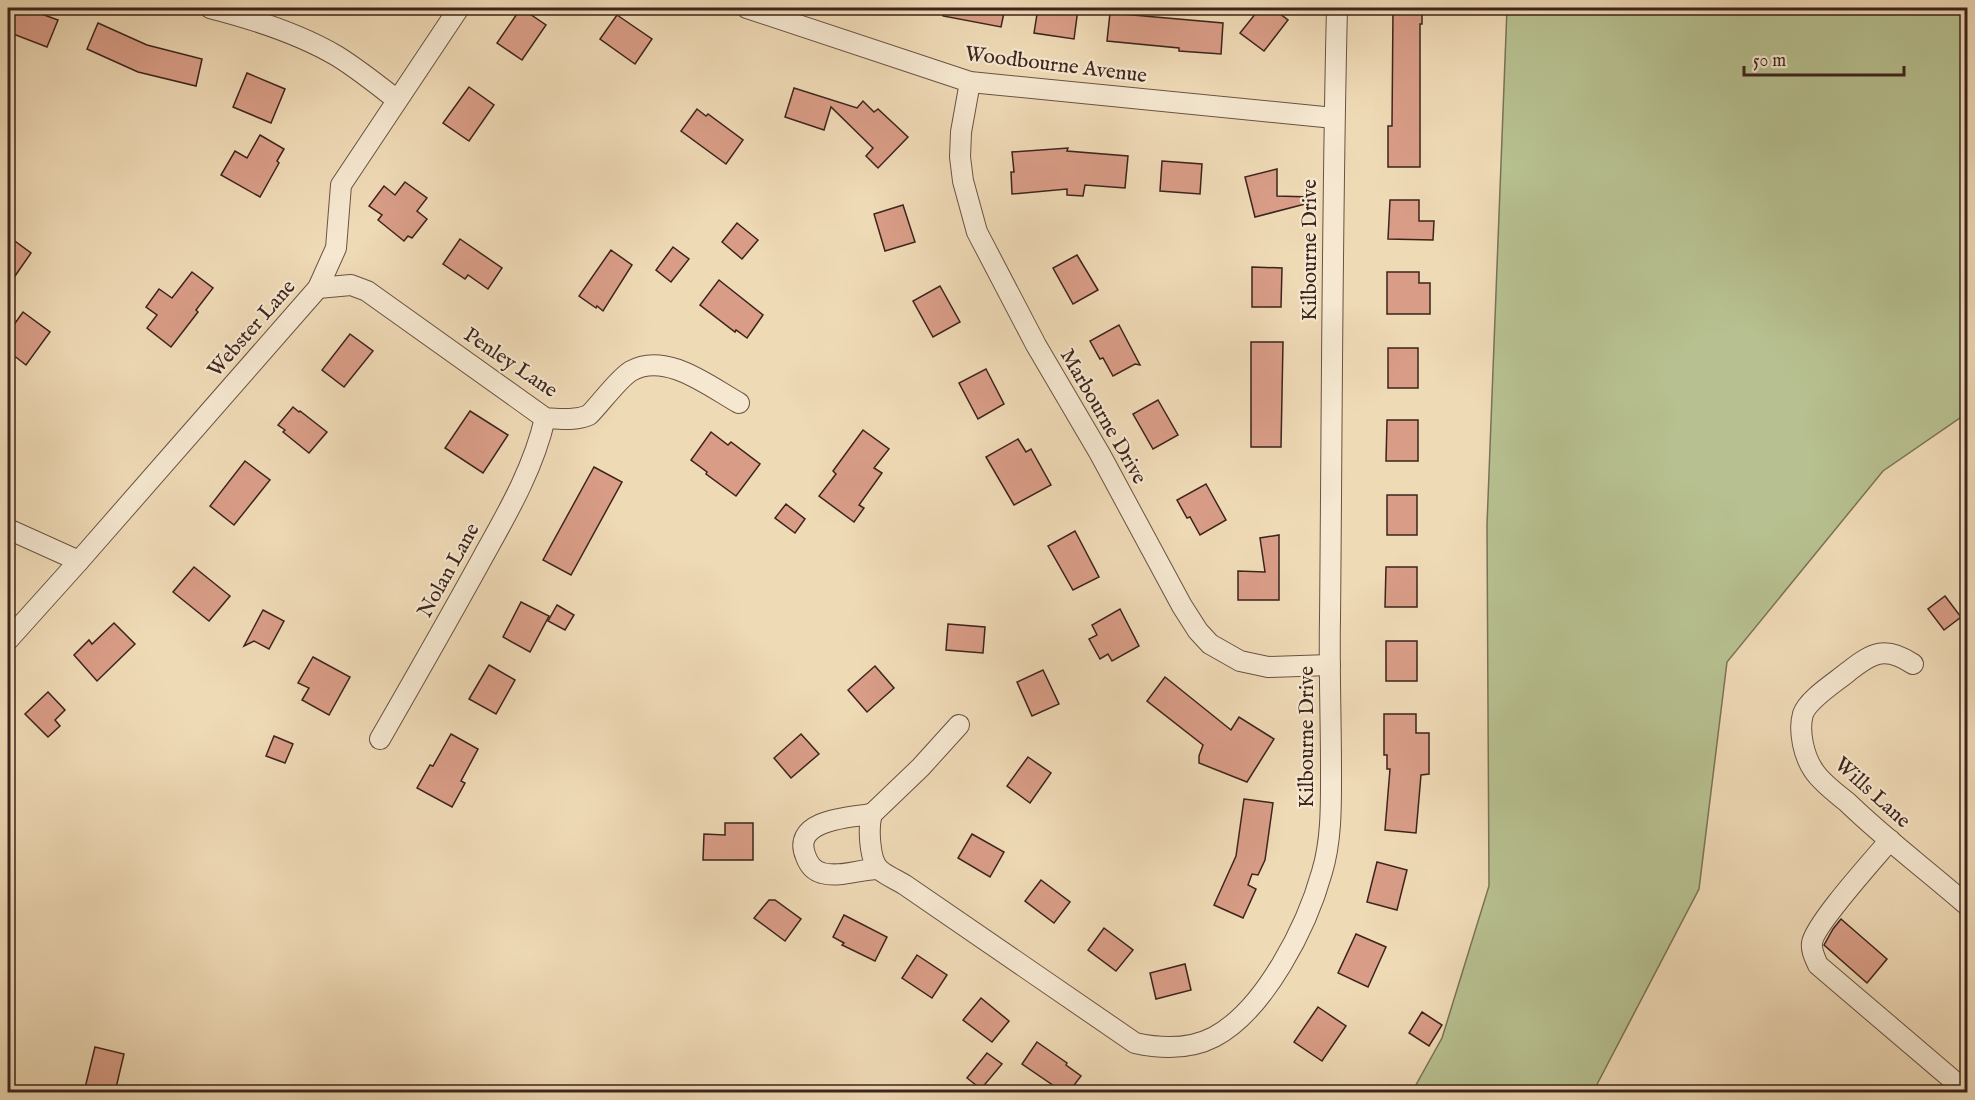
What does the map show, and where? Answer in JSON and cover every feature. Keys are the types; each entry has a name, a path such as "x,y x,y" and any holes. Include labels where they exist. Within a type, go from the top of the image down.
{"street":[{"path":"210,8 304,39 337,56 397,100"},
{"name":"Webster Lane","path":"8,640 318,288 336,248 341,185 459,8"},
{"name":"Woodbourne Avenue","path":"747,8 970,82 1334,118"},
{"name":"Kilbourne Drive","path":"878,869 905,885 1136,1043 1156,1048 1174,1048 1211,1038 1228,1029 1242,1016 1293,947 1310,911 1320,879 1330,816 1329,665 1337,8"},
{"name":"Marbourne Drive","path":"970,82 960,132 960,157 963,182 977,232 1035,345 1105,464 1182,606 1198,631 1210,644 1240,661 1268,667 1329,665"},
{"name":"Penley Lane","path":"318,288 351,285 367,291 545,418 568,419 589,415 630,372 644,366 671,368 693,377 739,403"},
{"name":"Nolan Lane","path":"380,739 499,527 537,450 545,418"},
{"path":"8,529 79,561"},
{"name":"Wills Lane","path":"1913,664 1891,652 1878,653 1864,659 1811,702 1804,712 1801,724 1804,746 1814,771 1863,817 1968,906"},
{"path":"872,814 827,822 811,829 803,845 805,856 811,867 820,873 834,875 878,869 872,852 870,822 872,814 959,725"},
{"path":"1890,840 1822,923 1812,941 1812,950 1818,965 1825,972 1967,1092"}],"green space":[{"path":"1507,8 1967,8 1967,413 1883,471 1727,662 1699,889 1593,1092 1412,1092 1442,1038 1489,886 1487,525"}],"building":[{"path":"15,8 25,8 58,20 47,47 8,32"},
{"path":"521,8 546,25 522,60 497,43"},
{"path":"944,8 1005,8 1001,27 943,16"},
{"path":"1038,8 1078,9 1074,39 1034,33"},
{"path":"1260,8 1272,8 1288,20 1264,51 1240,33"},
{"path":"1393,8 1422,8 1420,167 1388,167 1388,126 1392,126"},
{"path":"1110,13 1223,23 1221,54 1107,41"},
{"path":"617,15 652,39 635,64 600,39"},
{"path":"98,23 147,45 202,59 196,86 138,72 87,49"},
{"path":"247,73 285,89 271,123 233,107"},
{"path":"469,87 494,105 469,141 443,123"},
{"path":"794,88 857,108 863,101 874,112 878,109 908,137 878,168 866,156 873,148 831,107 824,130 785,117"},
{"path":"697,109 706,116 708,114 743,140 726,164 681,131"},
{"path":"260,135 284,149 260,197 221,175 235,151 247,158"},
{"path":"1068,148 1067,151 1128,156 1125,188 1085,185 1083,196 1067,195 1067,189 1012,194 1011,172 1014,172 1012,152"},
{"path":"1162,161 1202,164 1200,194 1160,191"},
{"path":"1277,169 1277,196 1312,197 1313,202 1255,217 1245,177"},
{"path":"405,182 427,198 417,211 427,219 412,238 408,236 404,241 378,220 382,215 369,206 384,186 395,195"},
{"path":"1390,200 1419,200 1419,221 1434,221 1433,240 1388,239"},
{"path":"903,205 915,242 885,251 874,214"},
{"path":"737,223 758,240 742,259 722,242"},
{"path":"8,236 31,253 8,286"},
{"path":"460,239 502,268 488,289 468,275 465,279 443,264"},
{"path":"673,247 689,259 671,282 656,270"},
{"path":"611,250 632,265 603,311 579,296"},
{"path":"1077,255 1098,290 1073,304 1053,268"},
{"path":"1252,267 1282,268 1281,307 1252,307"},
{"path":"192,272 213,288 171,347 147,328 157,315 146,307 159,289 172,298"},
{"path":"1387,272 1419,272 1419,283 1430,283 1430,314 1387,314"},
{"path":"719,280 763,315 747,338 736,330 735,332 700,305"},
{"path":"940,286 960,322 933,337 913,301"},
{"path":"23,312 50,332 26,365 8,351 8,333"},
{"path":"1119,325 1140,365 1135,364 1113,376 1090,341"},
{"path":"350,334 373,351 344,387 322,370"},
{"path":"1251,342 1283,342 1281,447 1251,447"},
{"path":"1388,348 1418,348 1418,388 1388,388"},
{"path":"986,369 1004,404 978,419 959,383"},
{"path":"1158,400 1178,435 1153,449 1133,414"},
{"path":"293,407 327,432 309,453 283,432 285,430 278,425"},
{"path":"470,411 508,435 483,473 445,448"},
{"path":"1387,420 1418,420 1418,461 1386,461"},
{"path":"863,430 889,449 874,468 882,473 859,505 864,508 854,522 819,496 836,474 833,471"},
{"path":"711,432 728,445 731,442 760,464 736,496 691,460"},
{"path":"1018,439 1026,452 1031,449 1051,485 1014,505 986,457"},
{"path":"245,461 270,480 234,525 210,506"},
{"path":"594,467 622,482 571,575 543,560"},
{"path":"1206,484 1226,520 1200,535 1177,500"},
{"path":"1387,495 1417,495 1417,535 1387,535"},
{"path":"786,504 805,519 795,533 775,518"},
{"path":"1075,531 1099,577 1073,590 1048,546"},
{"path":"1279,535 1279,600 1238,600 1238,571 1265,572 1260,538"},
{"path":"194,567 230,596 209,621 173,592"},
{"path":"1386,567 1417,567 1417,607 1385,607"},
{"path":"1945,596 1961,617 1944,630 1928,609"},
{"path":"521,602 549,616 530,652 503,637"},
{"path":"557,605 574,615 565,630 548,621"},
{"path":"1120,609 1139,646 1112,661 1108,654 1100,659 1089,639 1097,635 1092,625"},
{"path":"263,610 284,621 269,649 254,641 244,646"},
{"path":"114,623 135,644 97,681 74,655 89,640 92,644"},
{"path":"948,624 985,627 983,653 946,650"},
{"path":"1386,641 1417,641 1417,681 1386,681"},
{"path":"313,657 350,677 329,715 302,700 309,688 298,683"},
{"path":"489,665 515,680 496,714 469,699"},
{"path":"875,666 894,688 867,712 848,690"},
{"path":"1043,670 1059,704 1032,716 1017,682"},
{"path":"1165,677 1231,730 1239,717 1274,739 1247,782 1199,763 1203,745 1147,701"},
{"path":"48,692 65,710 55,720 60,726 48,737 25,714"},
{"path":"1384,714 1416,714 1416,733 1429,733 1429,774 1421,775 1416,833 1385,830 1390,769 1387,769 1387,755 1384,755"},
{"path":"451,734 478,749 461,781 465,783 452,807 417,788 430,765 433,766"},
{"path":"801,734 819,754 791,778 774,758"},
{"path":"274,736 293,744 285,763 266,756"},
{"path":"1028,757 1051,773 1030,803 1007,786"},
{"path":"1244,799 1273,803 1265,860 1258,875 1252,874 1248,885 1256,889 1243,918 1214,905 1236,856"},
{"path":"725,823 753,823 753,860 703,860 704,834 725,835"},
{"path":"972,834 1004,852 990,877 958,858"},
{"path":"1377,862 1407,870 1397,910 1367,902"},
{"path":"1041,880 1070,902 1054,923 1025,901"},
{"path":"769,900 775,900 801,919 785,941 754,918"},
{"path":"844,915 887,937 875,961 842,945 844,943 833,937"},
{"path":"1841,919 1887,959 1867,983 1824,945"},
{"path":"1104,928 1133,950 1116,971 1088,950"},
{"path":"1356,934 1386,947 1368,987 1338,973"},
{"path":"917,955 947,975 932,998 902,978"},
{"path":"1185,964 1191,990 1156,999 1150,973"},
{"path":"981,998 1009,1021 992,1042 963,1020"},
{"path":"1318,1007 1346,1026 1322,1061 1294,1042"},
{"path":"1422,1012 1442,1025 1429,1046 1409,1033"},
{"path":"1037,1042 1081,1076 1069,1092 1063,1092 1022,1064"},
{"path":"95,1047 124,1054 115,1092 84,1092"},
{"path":"987,1053 1002,1064 981,1089 967,1078"}]}
